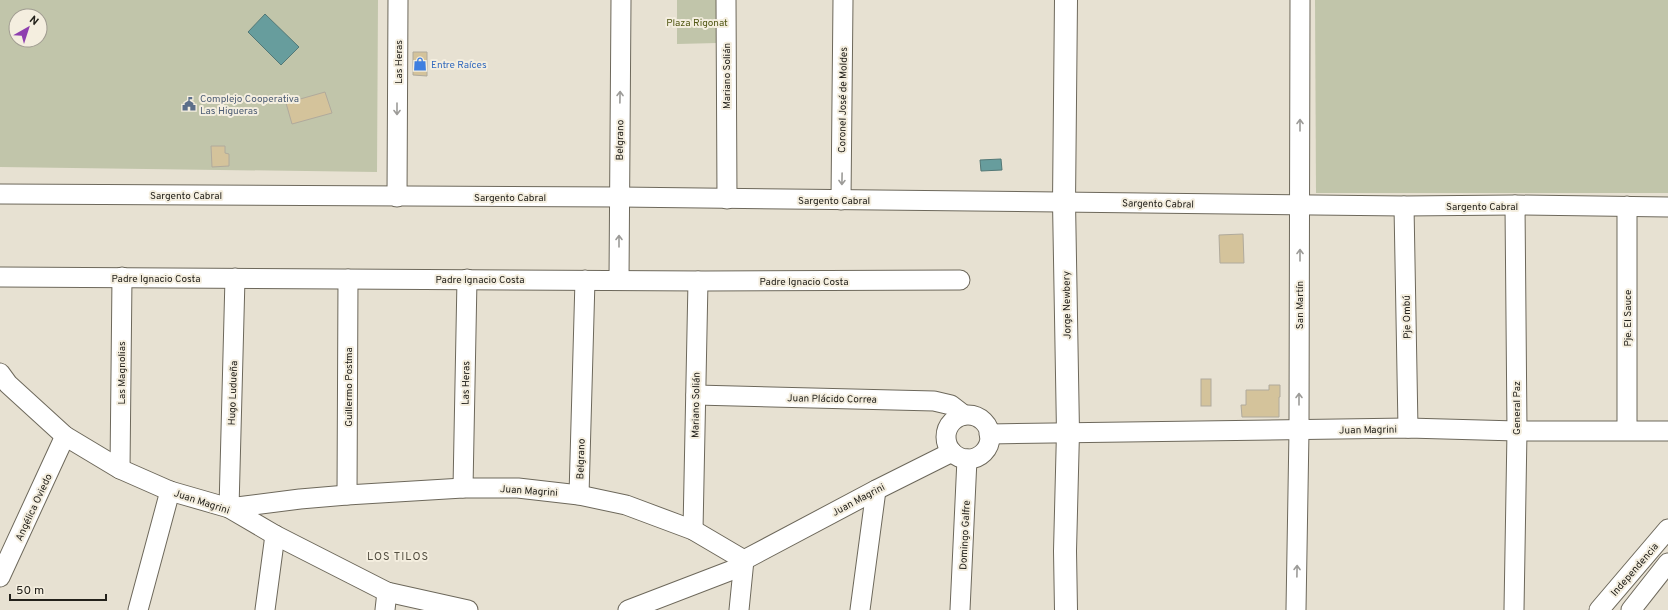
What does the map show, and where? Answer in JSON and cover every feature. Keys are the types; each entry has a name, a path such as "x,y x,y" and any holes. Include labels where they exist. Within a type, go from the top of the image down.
{"main road":[{"name":"Jorge Newbery","path":"1066,0 1064,202 1068,432 1065,551 1066,610"}],"street":[{"name":"Las Heras","path":"397,197 398,0"},
{"name":"Belgrano","path":"619,280 621,0"},
{"name":"Mariano Solián","path":"726,0 727,199"},
{"name":"Coronel José de Moldes","path":"841,200 843,0"},
{"name":"San Martín","path":"1296,610 1299,431 1300,0"},
{"name":"Sargento Cabral","path":"0,194 619,197 1404,206 1515,205 1668,207"},
{"name":"General Paz","path":"1514,610 1517,431 1515,205"},
{"name":"Pje Ombú","path":"1404,206 1408,428"},
{"name":"Pje. El Sauce","path":"1627,206 1627,430"},
{"name":"Padre Ignacio Costa","path":"0,277 698,281 960,280"},
{"name":"Las Magnolias","path":"120,469 122,278"},
{"name":"Hugo Ludueña","path":"229,508 235,278"},
{"name":"Guillermo Postma","path":"347,495 348,279"},
{"name":"Las Heras","path":"463,488 467,279"},
{"name":"Belgrano","path":"579,495 585,280"},
{"name":"Mariano Solián","path":"693,530 698,281"},
{"name":"Juan Magrini","path":"0,373 8,384 65,436 120,469 170,491 229,508 386,601 468,610"},
{"name":"Juan Plácido Correa","path":"696,395 934,401 951,405 964,415"},
{"path":"964,415 970,415 982,421 987,427 989,434 989,442 986,449 975,458 960,456 946,439 950,425 954,420 964,415"},
{"name":"Juan Magrini","path":"989,434 1068,432 1299,431 1408,428 1517,431 1668,431"},
{"name":"Angélica Oviedo","path":"0,577 65,436"},
{"name":"Juan Magrini","path":"628,610 735,569 744,560 876,490 960,456"},
{"name":"Domingo Galfre","path":"960,456 960,610"},
{"name":"Juan Magrini","path":"229,508 347,495 463,488 518,488 579,495 626,505 693,530 744,560"},
{"path":"860,610 876,490"},
{"path":"138,610 170,491"},
{"name":"Independencia","path":"1599,610 1668,529"},
{"path":"265,610 275,535"},
{"path":"739,610 744,560"},
{"path":"1631,610 1668,563"}],"green space":[{"name":"Complejo Cooperativa Las Higueras","path":"0,0 378,0 377,172 0,167"},
{"name":"Plaza Rigonat","path":"677,0 716,0 717,43 677,44"},
{"path":"1315,0 1668,0 1668,193 1316,193"}],"water":[{"path":"265,14 299,47 281,65 248,32"},
{"path":"1001,159 1002,170 981,171 980,160"}],"building":[{"name":"Entre Raíces","path":"413,52 427,52 427,76 413,75"},
{"path":"325,92 332,113 292,124 286,103"},
{"path":"211,146 225,146 225,153 229,154 229,166 212,167"},
{"path":"1243,234 1244,263 1220,263 1219,235"},
{"path":"1201,379 1211,379 1211,406 1201,406"},
{"path":"1269,385 1280,385 1279,417 1242,417 1241,405 1246,405 1246,390 1269,390"}],"place":[{"name":"Entre Raíces","path":"420,64"},
{"name":"Complejo Cooperativa Las Higueras","path":"189,104"}],"district":[{"name":"LOS TILOS","path":"398,556"}]}
